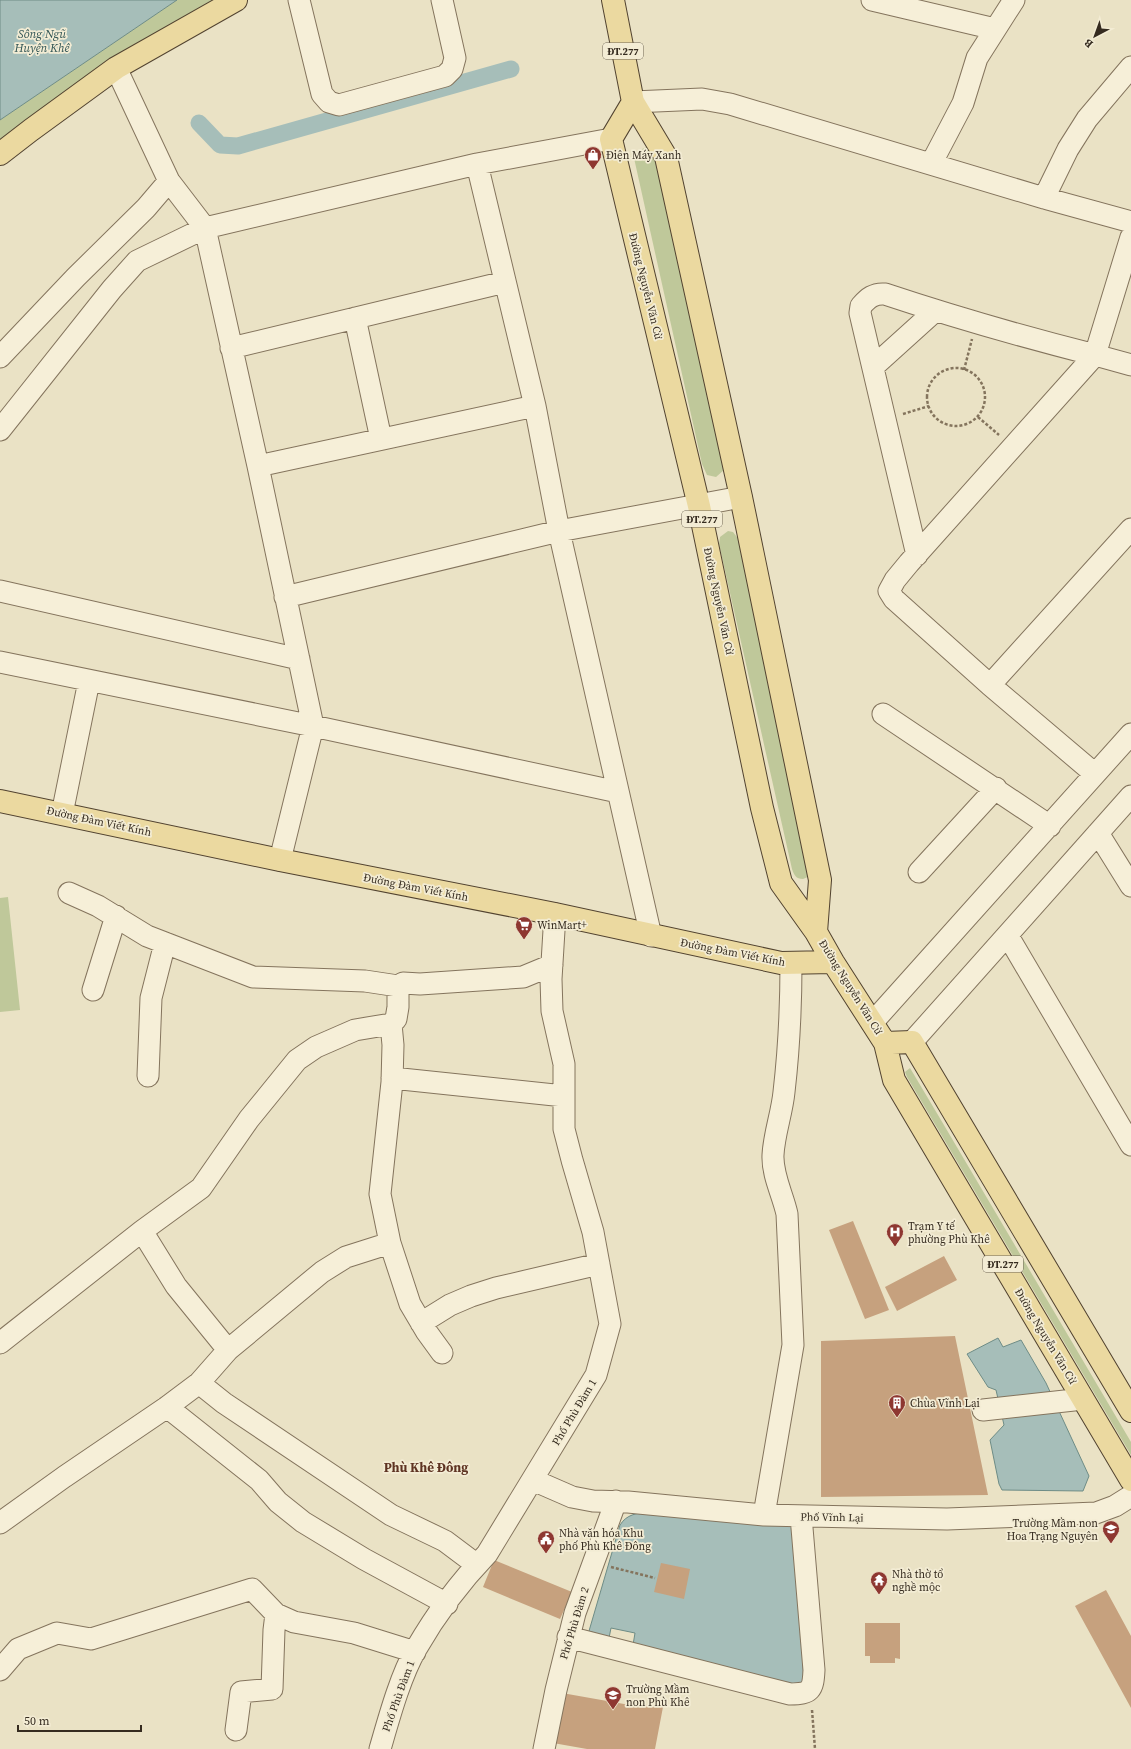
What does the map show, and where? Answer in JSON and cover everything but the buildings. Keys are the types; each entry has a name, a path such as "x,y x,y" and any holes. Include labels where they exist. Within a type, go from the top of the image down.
{"main road":[{"path":"0,154 116,68 236,0"},
{"name":"Đường Nguyễn Văn Cừ","path":"612,0 632,102 666,157 741,497 820,880 816,932"},
{"path":"611,139 632,102"},
{"name":"Đường Nguyễn Văn Cừ","path":"611,139 699,506 761,800 781,883 816,932 833,962 885,1043 894,1080 1131,1480"},
{"name":"Đường Đàm Viết Kính","path":"0,801 280,860 555,914 781,963 833,962"},
{"name":"Đường Nguyễn Văn Cừ","path":"885,1043 912,1042"},
{"name":"ĐT.277","path":"912,1042 1131,1411"}],"street":[{"path":"299,0 322,94 329,102 339,105 445,76 452,68 455,58 442,0"},
{"path":"872,0 995,29"},
{"path":"931,164 962,103 977,58 1014,0"},
{"path":"1044,198 1072,143 1088,120 1131,67"},
{"path":"116,68 169,181 205,228 258,466 313,726 280,860"},
{"path":"632,102 702,99 730,104 1044,198 1131,222"},
{"path":"0,430 112,289 137,261 205,228 477,164 611,139"},
{"path":"477,164 504,282 535,406 559,531 651,936"},
{"path":"1,355 146,208 169,181"},
{"path":"1095,774 990,685 891,595 889,591 891,586 917,555 1095,355 1131,237"},
{"path":"231,348 504,282"},
{"path":"917,555 874,367 860,313 861,306 865,301 875,295 885,294 935,311 1018,335 1131,365"},
{"path":"874,367 935,311"},
{"path":"356,318 382,439"},
{"path":"258,466 535,406"},
{"path":"285,597 559,531 741,497"},
{"path":"990,685 1131,528"},
{"path":"0,591 299,659"},
{"path":"0,662 313,726 618,792"},
{"path":"62,814 89,681"},
{"path":"883,714 996,788 1050,826"},
{"path":"872,1023 1131,734"},
{"path":"919,872 996,788"},
{"path":"912,1042 1008,936 1131,796"},
{"path":"1098,834 1131,886"},
{"path":"69,893 98,906 147,936 253,977 365,981 398,986 403,983 420,984 523,977 552,966"},
{"name":"Phố Phù Đàm 1","path":"380,1749 405,1674 415,1652 447,1604 487,1554 596,1375 610,1324 594,1232 564,1129 564,1064 552,1011 552,966 555,914"},
{"path":"93,990 116,916"},
{"path":"1008,936 1131,1145"},
{"path":"148,1076 151,998 164,943"},
{"path":"764,1515 792,1345 787,1214 783,1195 777,1182 773,1155 784,1094 790,1031 791,963"},
{"path":"0,1343 142,1231 201,1188 249,1119 297,1060 316,1047 355,1030 391,1024 396,1019 398,1007 398,986"},
{"path":"391,1024 394,1045 392,1078 380,1194 390,1243 410,1304 442,1354"},
{"path":"392,1078 564,1096"},
{"path":"142,1231 176,1286 228,1350"},
{"path":"0,1524 64,1477 167,1407 199,1383 228,1350 322,1272 346,1257 390,1243"},
{"path":"421,1323 450,1305 471,1296 496,1288 599,1264"},
{"path":"199,1383 224,1403 391,1515 446,1541 477,1565"},
{"path":"990,1410 1083,1399"},
{"path":"167,1407 259,1480 278,1502 303,1522 364,1559 447,1604"},
{"name":"Phố Vĩnh Lại","path":"533,1480 572,1497 593,1501 616,1501 764,1515 947,1520 1096,1513 1115,1506 1131,1496"},
{"name":"Phố Phù Đàm 2","path":"544,1749 568,1636 603,1533 616,1501"},
{"path":"568,1636 790,1694 799,1694 811,1689 814,1670 801,1516"},
{"path":"0,1670 18,1650 57,1633 91,1639 252,1590 276,1614 294,1622 354,1633 415,1652"},
{"path":"236,1730 241,1692 272,1689 276,1614"}],"path":[{"path":"964,370 973,335"},
{"path":"948,370 964,370 976,376 984,388 985,403 978,417 966,425 951,426 937,419 929,406 928,391 935,377 948,370"},
{"path":"898,416 929,406"},
{"path":"978,417 1003,439"},
{"path":"594,1562 655,1578"},
{"path":"811,1689 815,1749"}],"green space":[{"path":"177,0 236,0 0,154 0,120"},
{"path":"647,147 651,149 654,154 720,445 724,470 716,477 707,475 702,464 634,158 642,149"},
{"path":"728,531 733,532 740,541 810,876 803,879 796,876 792,869 719,544 720,537"},
{"path":"8,897 20,1010 0,1012 0,898"},
{"path":"910,1068 1131,1442 1131,1455 907,1077 905,1072"}],"water":[{"name":"Sông Ngũ Huyện Khê","path":"0,0 177,0 0,120"},
{"path":"998,1338 1003,1347 1021,1340 1046,1383 1089,1476 1083,1491 1002,1490 999,1484 990,1440 1004,1425 996,1390 988,1387 967,1354"},
{"path":"648,1511 788,1523 796,1530 804,1682 797,1686 633,1645 635,1633 611,1628 609,1638 589,1631 620,1525 629,1517"}],"waterway":[{"path":"199,123 220,145 238,146 511,69"}],"place":[{"name":"Điện Máy Xanh","path":"593,170"},
{"name":"WinMart+","path":"524,940"},
{"name":"Trạm Y tế phường Phù Khê","path":"895,1247"},
{"name":"Chùa Vĩnh Lại","path":"897,1418"},
{"name":"Trường Mầm non Hoa Trạng Nguyên","path":"1111,1544"},
{"name":"Nhà văn hóa Khu phố Phù Khê Đông","path":"546,1554"},
{"name":"Nhà thờ tổ nghề mộc","path":"879,1595"},
{"name":"Trường Mầm non Phù Khê","path":"613,1710"}],"district":[{"name":"Phù Khê Đông","path":"426,1467"}]}
